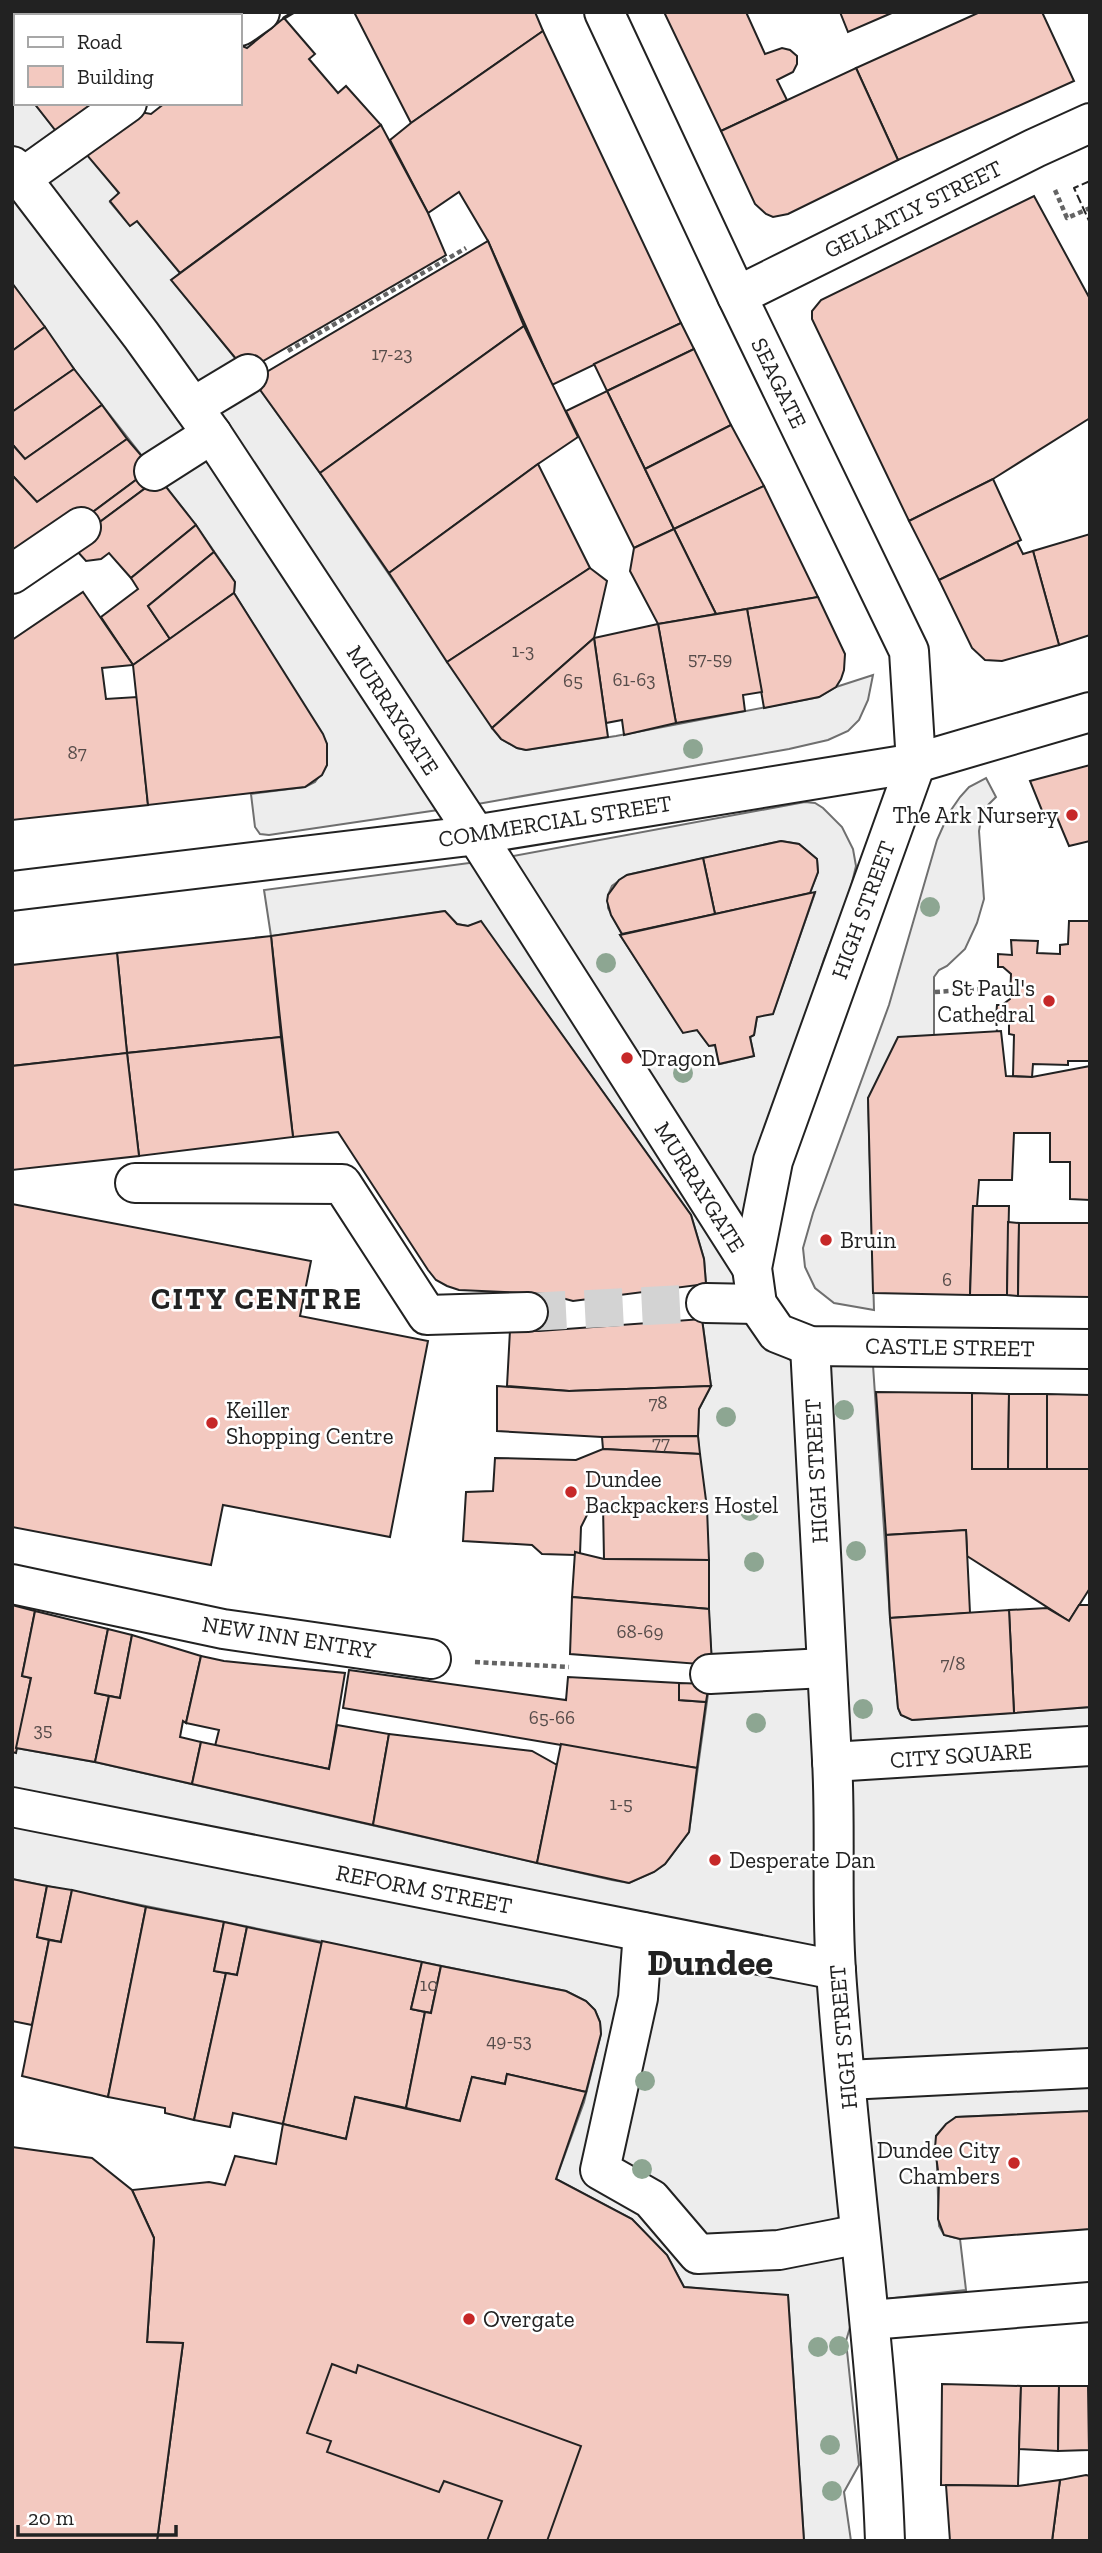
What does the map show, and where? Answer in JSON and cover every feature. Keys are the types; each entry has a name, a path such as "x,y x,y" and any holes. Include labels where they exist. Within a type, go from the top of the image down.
{"street":[{"path":"242,25 260,12"},
{"name":"SEAGATE","path":"604,12 737,296 909,651 916,763"},
{"path":"17,172 124,105"},
{"name":"GELLATLY STREET","path":"737,296 1090,123"},
{"name":"MURRAYGATE","path":"17,172 141,335 202,421 476,835 754,1286"},
{"path":"154,471 248,374"},
{"path":"12,575 81,527"},
{"name":"COMMERCIAL STREET","path":"12,891 476,835 916,763 1090,712"},
{"name":"HIGH STREET","path":"754,1286 773,1161 916,763"},
{"path":"135,1184 342,1184 427,1315 527,1312"},
{"path":"706,1303 754,1286 777,1333 810,1346"},
{"name":"HIGH STREET","path":"810,1346 832,1762 836,1970 870,2320 886,2541"},
{"name":"CASTLE STREET","path":"810,1346 1090,1349"},
{"name":"NEW INN ENTRY","path":"12,1584 223,1629 431,1659"},
{"path":"710,1674 825,1668"},
{"name":"CITY SQUARE","path":"832,1762 1090,1746"},
{"name":"REFORM STREET","path":"12,1807 836,1970"},
{"path":"643,1932 638,1998 594,2183 651,2199 683,2255 779,2250 860,2234"},
{"path":"847,2080 1090,2068"},
{"path":"870,2320 1090,2302"}],"path":[{"path":"248,374 466,248"},
{"path":"935,992 1011,987"},
{"path":"431,1659 569,1667"}],"shaded area":[{"path":"12,77 14,105 36,105 59,134 67,128 119,193 110,202 130,226 137,221 180,273 172,280 253,380 320,473 501,739 526,750 616,736 819,697 836,687 873,675 868,700 859,720 848,731 828,740 789,749 472,805 269,835 260,834 255,827 251,794 305,787 315,782 327,765 327,744 234,593 235,582 196,525 74,369 12,283"},
{"path":"986,778 996,797 985,808 979,831 984,899 977,923 965,949 934,977 934,1036 868,1098 874,1310 834,1303 815,1288 805,1267 803,1248 813,1213 889,1005 937,840 949,813 960,797 969,787"},
{"path":"805,802 815,803 823,808 842,827 853,849 856,866 849,895 824,959 744,1206 743,1228 778,1352 792,1361 873,1365 890,1618 898,1708 901,1715 913,1720 1090,1707 1090,2111 956,2117 936,2136 939,2226 944,2235 960,2239 966,2290 868,2301 853,2317 846,2341 859,2465 844,2492 851,2541 804,2541 788,2296 684,2287 667,2255 632,2219 556,2179 584,2102 601,2034 595,2010 586,2001 566,1991 12,1879 12,1752 16,1748 95,1762 629,1883 665,1864 689,1832 712,1665 698,1436 699,1409 711,1386 702,1319 706,1303 704,1259 691,1215 481,922 468,926 457,924 444,911 271,936 264,890 492,860","holes":["781,841 799,844 817,859 818,872 810,893 815,893 773,1013 757,1017 754,1035 750,1037 754,1056 720,1064 715,1045 709,1046 697,1030 683,1032 620,935 622,934 608,908 608,895 612,886 627,875"]}],"building":[{"path":"12,12 240,12 14,14 14,79"},
{"path":"354,12 535,12 543,31 411,123"},
{"path":"664,12 746,12 765,54 782,48 797,56 793,72 777,80 787,100 721,131"},
{"path":"840,12 894,12 848,32"},
{"path":"980,12 1042,12 1074,81 898,160 856,68"},
{"path":"284,18 315,54 309,59 338,93 346,86 381,125 180,273 137,221 130,226 110,201 119,193 86,154 140,112 151,114 162,105 242,105 242,46 247,48"},
{"path":"543,31 681,323 552,385 488,241 459,192 428,213 390,140"},
{"path":"856,68 898,160 788,214 773,217 766,214 755,204 721,131"},
{"path":"36,105 97,105 59,135"},
{"path":"381,125 428,213 446,255 246,371 171,280"},
{"path":"1034,196 1090,299 1090,418 993,479 909,521 812,319 812,311 821,300"},
{"path":"488,241 524,326 320,473 253,380"},
{"path":"12,283 45,327 12,351"},
{"path":"681,323 694,349 607,391 594,364"},
{"path":"524,326 578,437 389,573 320,473"},
{"path":"45,327 74,369 12,412 12,351"},
{"path":"694,349 731,425 645,469 607,391"},
{"path":"74,369 102,405 25,459 12,444 12,412"},
{"path":"607,391 674,529 634,548 566,411"},
{"path":"102,405 127,439 37,502 12,475 12,444 25,459"},
{"path":"731,425 764,486 674,529 645,469"},
{"path":"127,439 152,468 78,523 12,556 12,475 37,502"},
{"path":"538,464 590,568 447,662 389,573"},
{"path":"152,468 159,478 85,533 78,523"},
{"path":"159,478 196,525 131,578 109,553 101,559 86,561 77,551 85,533"},
{"path":"993,479 1021,540 939,580 909,521"},
{"path":"764,486 818,597 716,614 674,529"},
{"path":"196,525 214,552 148,606 170,639 133,665 101,617 138,589 131,578"},
{"path":"674,529 716,614 658,624 630,571 634,548"},
{"path":"1090,534 1090,635 1059,645 1033,551"},
{"path":"1017,542 1023,554 1033,551 1059,645 1002,661 985,660 972,648 939,580"},
{"path":"214,552 235,582 234,593 170,639 148,606"},
{"path":"590,568 607,581 594,638 492,728 447,662"},
{"path":"83,592 133,665 102,668 106,699 137,697 148,805 12,820 12,640"},
{"path":"234,593 323,734 327,744 327,765 322,775 305,787 148,805 133,665"},
{"path":"818,597 845,654 841,679 836,687 819,697 764,708 747,609"},
{"path":"747,609 762,692 743,695 745,711 676,723 658,624"},
{"path":"658,624 676,723 624,735 622,720 606,723 594,638"},
{"path":"594,638 608,737 526,750 501,739 492,728"},
{"path":"1090,765 1090,841 1069,846 1056,815 1045,818 1030,781"},
{"path":"781,841 799,844 817,859 818,872 810,893 715,914 703,858"},
{"path":"703,858 715,914 622,934 611,915 607,901 608,895 619,880 627,875"},
{"path":"815,892 773,1014 757,1017 754,1035 750,1037 754,1056 719,1064 715,1045 709,1046 697,1030 683,1033 620,935"},
{"path":"445,911 457,924 468,926 481,921 691,1215 704,1259 706,1284 573,1301 547,1294 459,1290 447,1286 436,1280 428,1270 338,1132 293,1137 271,936"},
{"name":"St Paul's Cathedral","path":"1069,921 1090,921 1090,1061 1068,1061 1068,1065 1033,1064 1032,1077 1013,1076 1014,1035 1009,1034 1009,1018 996,1017 997,1005 1010,999 1011,974 1003,967 998,967 998,954 1012,955 1011,940 1038,941 1037,953 1060,954 1060,945 1068,944"},
{"path":"271,936 281,1037 127,1053 117,953"},
{"path":"117,953 127,1053 12,1066 12,965"},
{"path":"1001,1031 1006,1076 1032,1077 1090,1066 1090,1200 1070,1199 1070,1162 1050,1162 1050,1133 1014,1133 1012,1180 979,1180 977,1206 973,1206 970,1295 873,1293 868,1098 898,1037"},
{"path":"281,1037 293,1137 139,1156 127,1053"},
{"path":"127,1053 139,1156 12,1170 12,1066"},
{"name":"Keiller Shopping Centre","path":"12,1204 311,1261 300,1316 428,1341 390,1537 223,1505 211,1565 12,1527"},
{"path":"973,1206 1009,1206 1007,1295 970,1295"},
{"path":"1008,1222 1019,1223 1018,1296 1007,1295"},
{"path":"1019,1223 1090,1223 1090,1297 1018,1296"},
{"path":"702,1319 711,1386 569,1391 507,1386 510,1330 539,1331"},
{"path":"497,1386 569,1391 711,1386 699,1409 698,1436 602,1437 497,1431"},
{"path":"876,1392 972,1393 972,1469 1090,1469 1090,1588 1069,1621 967,1556 966,1530 886,1535"},
{"path":"972,1393 1009,1394 1008,1469 972,1469"},
{"path":"1009,1394 1047,1394 1047,1469 1008,1469"},
{"path":"1047,1394 1090,1395 1090,1469 1047,1469"},
{"path":"698,1436 700,1454 603,1449 602,1437"},
{"path":"603,1449 700,1454 707,1508 603,1505 603,1512 589,1511 581,1527 580,1554 575,1552 575,1555 542,1554 532,1545 463,1541 466,1492 493,1491 495,1458 576,1460"},
{"path":"603,1505 707,1508 709,1560 604,1559"},
{"path":"966,1530 970,1613 890,1618 886,1535"},
{"path":"575,1552 604,1559 709,1560 709,1609 572,1597"},
{"path":"572,1597 709,1609 712,1665 570,1654"},
{"path":"12,1605 35,1611 22,1676 31,1678 16,1753 12,1752"},
{"path":"1079,1605 1090,1605 1090,1707 1014,1713 1009,1610 1047,1608 1069,1621"},
{"path":"1009,1610 1014,1713 912,1720 901,1715 898,1708 890,1618"},
{"path":"35,1611 108,1629 95,1693 109,1696 95,1762 16,1748 31,1678 22,1676"},
{"path":"108,1629 132,1635 120,1698 95,1693"},
{"path":"132,1635 201,1656 186,1723 183,1721 180,1737 201,1742 192,1784 95,1762 109,1696 120,1698"},
{"path":"201,1656 224,1661 345,1673 329,1769 215,1746 219,1730 186,1723"},
{"path":"349,1670 566,1700 568,1677 679,1683 679,1700 706,1702 697,1768 343,1708"},
{"path":"679,1683 709,1684 706,1702 679,1700"},
{"path":"337,1725 389,1734 373,1825 192,1784 201,1742 329,1769"},
{"path":"389,1734 532,1751 557,1765 537,1863 373,1825"},
{"path":"561,1744 697,1768 689,1832 665,1864 629,1883 537,1863"},
{"path":"12,1879 47,1886 37,1937 49,1940 32,2025 12,2021"},
{"path":"47,1886 72,1890 61,1942 37,1937"},
{"path":"72,1890 146,1907 108,2097 22,2076 49,1940 61,1942"},
{"path":"146,1907 224,1922 214,1971 226,1973 194,2120 165,2113 165,2108 108,2097"},
{"path":"224,1922 247,1927 237,1975 214,1971"},
{"path":"247,1927 322,1943 283,2124 233,2113 230,2127 194,2120 226,1973 237,1975"},
{"path":"322,1941 422,1962 411,2009 425,2012 406,2108 355,2097 346,2139 283,2124"},
{"path":"422,1962 441,1966 431,2013 411,2009"},
{"path":"441,1966 566,1991 586,2001 595,2010 601,2034 586,2092 507,2074 505,2084 472,2077 460,2121 406,2108 425,2012 431,2013"},
{"name":"Overgate","path":"507,2074 586,2092 556,2179 632,2219 667,2255 684,2287 788,2295 804,2541 157,2541 183,2343 147,2342 154,2238 132,2190 209,2182 225,2185 235,2156 276,2164 283,2124 346,2139 355,2097 460,2121 472,2077 505,2084"},
{"name":"Dundee City Chambers","path":"1090,2111 1090,2229 960,2239 944,2235 938,2219 939,2178 935,2148 936,2136 946,2124 956,2117"},
{"path":"12,2147 92,2158 132,2190 154,2238 147,2342 183,2343 157,2541 12,2541"},
{"path":"332,2364 356,2373 358,2365 581,2446 547,2541 487,2541 502,2501 444,2481 439,2492 327,2452 331,2441 307,2433"},
{"path":"942,2384 1021,2386 1018,2486 941,2485"},
{"path":"1021,2386 1059,2386 1058,2451 1019,2449"},
{"path":"1059,2386 1088,2386 1089,2450 1058,2451"},
{"path":"1090,2476 1090,2541 1052,2541 1060,2480"},
{"path":"1060,2480 1052,2541 950,2541 946,2485 1018,2486"}],"tunnel":[{"path":"528,1312 706,1303"}],"fence":[{"path":"1090,181 1074,188 1090,223"},
{"path":"996,1017 997,1032"}],"wall":[{"path":"284,18 294,12"}],"place":[{"name":"The Ark Nursery","path":"1072,815"},
{"name":"St Paul's Cathedral","path":"1049,1001"},
{"name":"Dragon","path":"627,1058"},
{"name":"Bruin","path":"826,1240"},
{"name":"Keiller Shopping Centre","path":"212,1423"},
{"name":"Dundee Backpackers Hostel","path":"571,1492"},
{"name":"Desperate Dan","path":"715,1860"},
{"name":"Dundee City Chambers","path":"1014,2163"},
{"name":"Overgate","path":"469,2319"}],"district":[{"name":"CITY CENTRE","path":"257,1299"},
{"name":"Dundee","path":"710,1962"}]}
